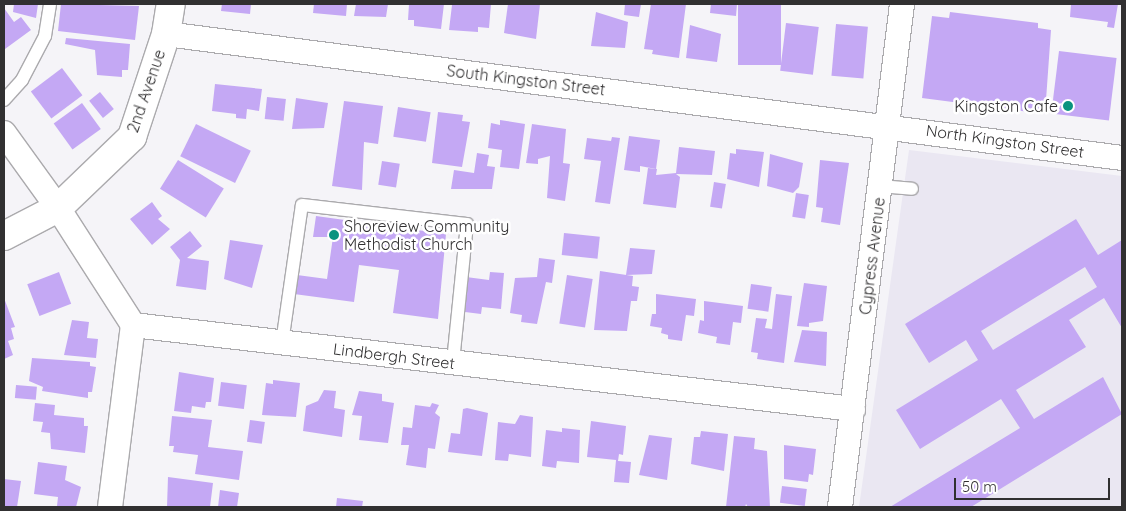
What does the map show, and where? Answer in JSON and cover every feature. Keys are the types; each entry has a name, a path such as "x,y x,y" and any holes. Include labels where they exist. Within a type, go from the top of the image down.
{"street":[{"name":"2nd Avenue","path":"58,208 132,137 166,34 171,4"},
{"name":"Cypress Avenue","path":"840,507 902,4"},
{"name":"South Kingston Street","path":"166,34 887,125"},
{"name":"North Kingston Street","path":"887,125 1122,158"},
{"path":"4,133 58,208 134,326 110,507"},
{"path":"4,236 58,208"},
{"name":"Lindbergh Street","path":"134,326 853,408"}],"lane":[{"path":"4,100 22,80 46,36 50,4"},
{"path":"880,186 912,189"},
{"path":"282,343 302,206 467,224 453,362"}],"shaded area":[{"path":"909,150 1122,176 1122,507 859,507"}],"building":[{"path":"14,4 38,4 36,18 13,12"},
{"path":"61,4 139,6 135,40 58,31"},
{"path":"222,4 251,4 250,14 221,11"},
{"path":"314,4 347,4 346,16 313,13"},
{"path":"356,4 388,4 386,17 354,16"},
{"path":"409,4 444,4 441,29 414,26 414,20 408,20"},
{"path":"491,4 489,28 478,27 478,32 449,30 452,5"},
{"path":"508,4 540,4 536,39 504,33"},
{"path":"625,4 641,4 639,17 624,15"},
{"path":"651,4 686,4 679,58 652,54 653,50 644,49"},
{"path":"711,4 737,4 736,16 710,13"},
{"path":"738,4 781,4 781,65 738,65"},
{"path":"1071,4 1118,4 1114,28 1107,27 1108,22 1070,17"},
{"path":"4,8 14,22 21,17 31,30 5,49"},
{"path":"596,12 628,22 625,48 591,46"},
{"path":"950,12 1038,23 1038,28 1051,30 1045,114 922,98 932,16 949,18"},
{"path":"786,23 819,27 813,75 780,71"},
{"path":"836,24 868,27 863,79 831,76"},
{"path":"690,25 721,34 717,62 686,58"},
{"path":"66,38 130,44 128,70 122,70 122,77 97,75 95,50 65,44"},
{"path":"1059,51 1117,58 1109,121 1051,114"},
{"path":"62,68 82,95 51,119 31,91"},
{"path":"215,84 262,89 259,111 247,109 246,119 236,118 236,114 212,111"},
{"path":"100,92 114,109 103,118 89,101"},
{"path":"267,97 286,99 284,121 265,119"},
{"path":"296,98 328,103 324,128 292,129"},
{"path":"344,101 383,106 378,144 364,142 362,190 332,186"},
{"path":"82,103 101,129 72,149 54,124"},
{"path":"398,107 431,112 426,142 393,137"},
{"path":"438,112 463,115 462,121 470,122 462,167 432,163"},
{"path":"500,120 525,124 519,169 500,167 502,150 488,148 491,123 500,125"},
{"path":"196,124 251,151 235,183 180,156"},
{"path":"532,124 566,129 563,163 570,164 565,201 547,198 550,156 538,159 538,164 526,163"},
{"path":"629,136 660,140 656,169 640,166 640,172 624,170"},
{"path":"612,137 620,138 610,204 595,202 601,161 584,159 587,138 611,141"},
{"path":"679,147 715,151 712,175 676,174 680,177 676,208 643,204 648,168 657,169 656,175 676,173"},
{"path":"736,149 764,152 759,187 727,179 730,153 736,154"},
{"path":"477,153 489,155 487,166 495,167 492,189 451,189 454,170 474,173"},
{"path":"770,154 803,163 799,187 793,193 767,186"},
{"path":"178,160 224,189 206,217 160,189"},
{"path":"820,160 849,163 840,225 821,222 823,208 816,207"},
{"path":"382,161 400,164 396,188 378,185"},
{"path":"714,182 726,184 722,209 710,207"},
{"path":"796,193 809,195 805,219 792,217"},
{"path":"152,202 162,216 158,219 170,229 152,245 130,219"},
{"path":"316,216 446,234 438,319 393,313 399,270 359,265 354,302 294,294 297,275 327,279 333,237 313,237"},
{"path":"1076,219 1098,255 1122,240 1122,328 1104,298 1069,320 1086,347 1016,390 1034,419 1103,377 1122,414 971,507 890,507 1020,428 1001,399 920,449 896,410 978,360 966,340 929,363 905,324","holes":["1085,267 1097,287 993,350 981,331"]},
{"path":"190,231 202,246 187,258 209,261 206,290 176,286 180,260 170,247"},
{"path":"564,233 600,237 598,259 562,255"},
{"path":"230,240 263,245 252,288 224,279"},
{"path":"630,248 655,250 652,274 626,275"},
{"path":"539,258 555,260 552,283 546,282 537,324 521,322 522,315 510,313 515,278 537,277"},
{"path":"600,271 633,276 632,286 639,287 637,301 631,301 627,331 594,330"},
{"path":"59,272 71,304 39,316 27,284"},
{"path":"490,272 504,273 501,309 482,307 481,314 465,312 466,305 462,305 466,277 489,280"},
{"path":"567,275 593,279 585,327 559,323"},
{"path":"804,283 827,286 823,321 809,323 809,327 797,326"},
{"path":"751,284 772,287 768,312 748,309"},
{"path":"656,294 696,299 694,316 686,315 682,341 668,339 668,335 661,333 662,328 650,326 652,314 656,314"},
{"path":"776,294 792,296 784,363 757,359 758,353 751,352 756,318 767,319 765,328 772,329"},
{"path":"4,298 15,327 11,328 14,339 8,341 13,355 4,359"},
{"path":"704,301 743,306 741,323 733,322 730,345 716,343 717,337 698,333 700,320 704,321"},
{"path":"72,320 89,322 87,338 98,339 96,358 64,355"},
{"path":"802,330 827,332 826,366 794,362"},
{"path":"32,358 90,362 90,366 96,367 92,392 88,392 88,398 42,391 43,387 29,381"},
{"path":"179,372 214,378 211,402 206,402 205,408 192,406 191,413 174,411"},
{"path":"273,380 300,383 296,417 262,415 266,383 273,384"},
{"path":"221,382 247,385 244,409 218,406"},
{"path":"16,385 37,387 36,400 15,398"},
{"path":"324,390 336,391 334,408 345,410 342,437 303,431 306,406 318,401"},
{"path":"359,391 382,394 382,401 394,403 388,443 359,440 362,416 352,415"},
{"path":"35,403 55,405 54,415 84,418 84,426 88,426 85,453 51,449 50,433 41,432 43,422 33,421"},
{"path":"432,403 439,405 435,413 440,417 435,449 428,448 426,468 406,465 409,445 401,445 403,427 412,428 415,405 430,407"},
{"path":"467,408 488,413 482,456 448,452 451,433 460,434 463,409"},
{"path":"520,415 533,417 531,457 509,454 508,461 495,460 498,422 515,424"},
{"path":"172,416 212,420 208,447 243,451 239,480 195,474 198,455 173,452 174,446 169,446"},
{"path":"250,420 265,422 262,444 247,442"},
{"path":"591,421 626,426 623,455 619,454 618,461 631,462 629,483 614,482 616,460 587,457"},
{"path":"562,428 580,430 579,463 557,461 556,468 542,466 546,430 562,432"},
{"path":"701,431 728,434 724,471 691,464 694,437 700,437"},
{"path":"649,435 672,438 667,480 639,475"},
{"path":"734,436 755,438 754,449 767,451 770,507 748,507 746,504 745,507 726,507"},
{"path":"784,445 816,449 813,475 809,474 808,482 784,479"},
{"path":"38,462 67,466 65,480 81,487 76,507 57,506 58,497 34,494"},
{"path":"168,477 213,483 210,507 167,507"},
{"path":"4,479 21,481 17,507 4,507"},
{"path":"782,486 807,489 805,506 780,503"},
{"path":"220,490 239,493 237,507 218,507"},
{"path":"337,498 363,501 362,507 336,507"}],"place":[{"name":"Kingston Cafe","path":"1068,106"},
{"name":"Shoreview Community Methodist Church","path":"334,235"}]}
